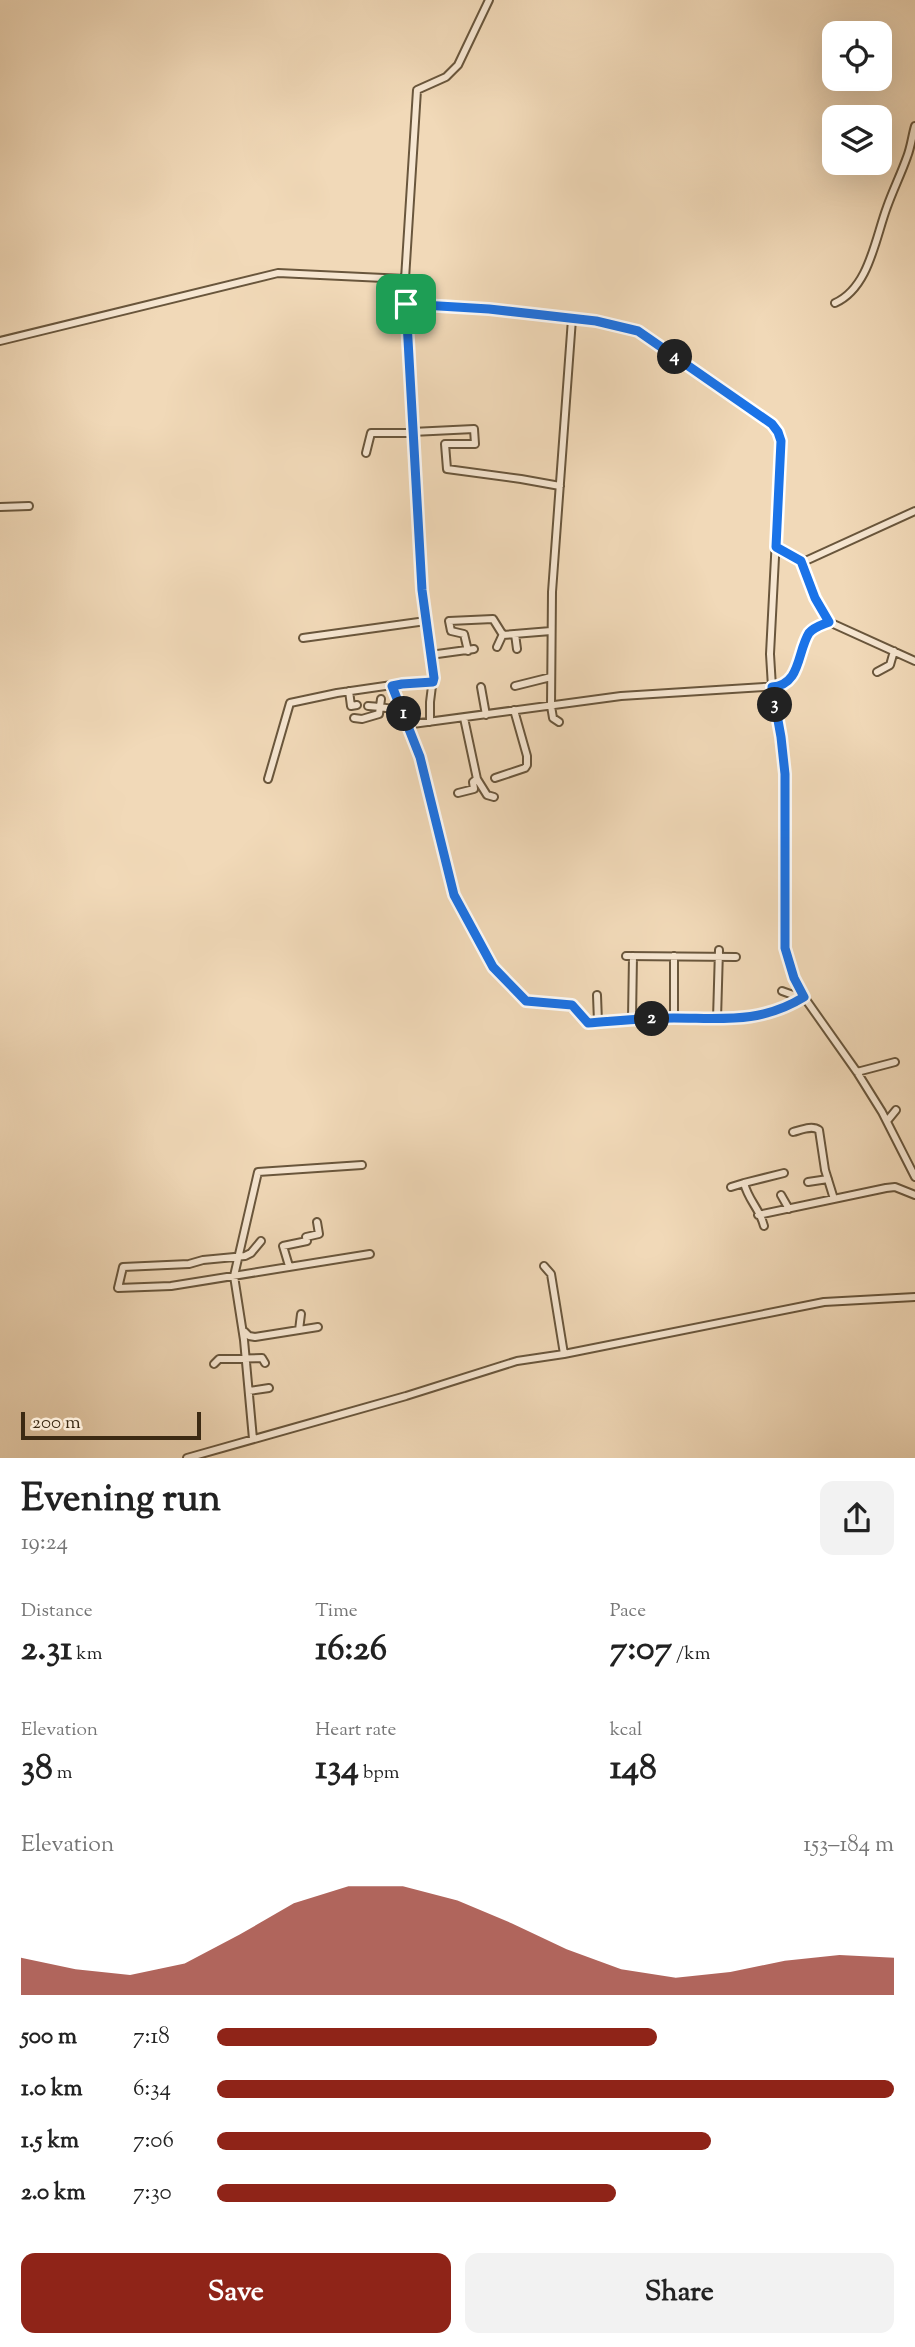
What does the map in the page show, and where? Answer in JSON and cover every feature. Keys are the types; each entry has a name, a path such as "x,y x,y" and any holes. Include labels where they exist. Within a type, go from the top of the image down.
{"street":[{"path":"430,722 434,666 422,590 405,279 417,90 446,77 458,65 489,0"},
{"path":"835,303 846,297 866,267 908,153 915,126"},
{"path":"0,341 278,273 405,279"},
{"path":"406,304 489,309 596,321 638,331 772,424 778,432 781,441 770,654 772,687 785,774 785,948 794,978 803,995 858,1072 887,1121 915,1177"},
{"path":"559,722 553,718 551,706 552,592 572,319"},
{"path":"366,453 370,433 470,428 475,432 475,444 445,444"},
{"path":"444,430 447,469 560,486"},
{"path":"0,507 29,506"},
{"path":"801,563 915,511"},
{"path":"776,547 801,563 815,598 829,622 915,661"},
{"path":"430,654 471,650 464,634 451,631 449,621 494,618 503,634"},
{"path":"303,638 426,621"},
{"path":"406,725 621,696 779,686 793,675 809,633 829,622"},
{"path":"503,634 551,631"},
{"path":"496,647 503,634"},
{"path":"515,634 517,649"},
{"path":"877,672 890,664 894,651"},
{"path":"515,686 551,677"},
{"path":"268,779 290,703 349,691 392,686 402,680 433,682"},
{"path":"392,686 423,767 454,895 493,967 526,1001 570,1004 588,1023 632,1019 741,1019 787,1007 803,995"},
{"path":"481,687 486,715"},
{"path":"349,691 351,706 357,705"},
{"path":"355,718 377,715 382,708 382,699"},
{"path":"368,706 402,709"},
{"path":"495,778 527,765 514,710"},
{"path":"464,718 477,779 487,795 494,797"},
{"path":"458,793 474,789 473,782 477,779"},
{"path":"717,1019 719,953"},
{"path":"632,1019 629,956 719,953 736,957"},
{"path":"674,956 674,1018"},
{"path":"782,991 796,996 803,995"},
{"path":"597,995 598,1022"},
{"path":"858,1072 895,1062"},
{"path":"887,1121 896,1110"},
{"path":"793,1132 806,1128 819,1130 834,1199"},
{"path":"253,1439 246,1357 234,1276 258,1172 362,1165"},
{"path":"731,1187 785,1174"},
{"path":"808,1182 828,1178"},
{"path":"744,1184 747,1196 764,1226"},
{"path":"760,1215 895,1187 915,1195"},
{"path":"781,1195 789,1209"},
{"path":"289,1266 284,1246 307,1241 306,1237 319,1234 317,1222"},
{"path":"261,1241 251,1253 237,1257 189,1264 123,1267 118,1288 171,1286 370,1254"},
{"path":"544,1266 551,1274 564,1354"},
{"path":"187,1458 517,1361 824,1303 915,1297"},
{"path":"299,1330 301,1314"},
{"path":"242,1330 255,1337 318,1326"},
{"path":"214,1364 216,1359 246,1357 262,1358 265,1363"},
{"path":"249,1391 269,1388"}],"route":[{"path":"406,304 489,309 596,321 638,331 772,424 778,432 781,441 776,547 801,561 815,598 829,622 809,633 793,675 779,686 772,687 785,774 783,933 788,961 804,997 787,1007 730,1020 618,1019 588,1023 572,1005 526,1001 493,967 454,895 420,757 392,686 433,682 434,678 422,590 406,304"}]}
